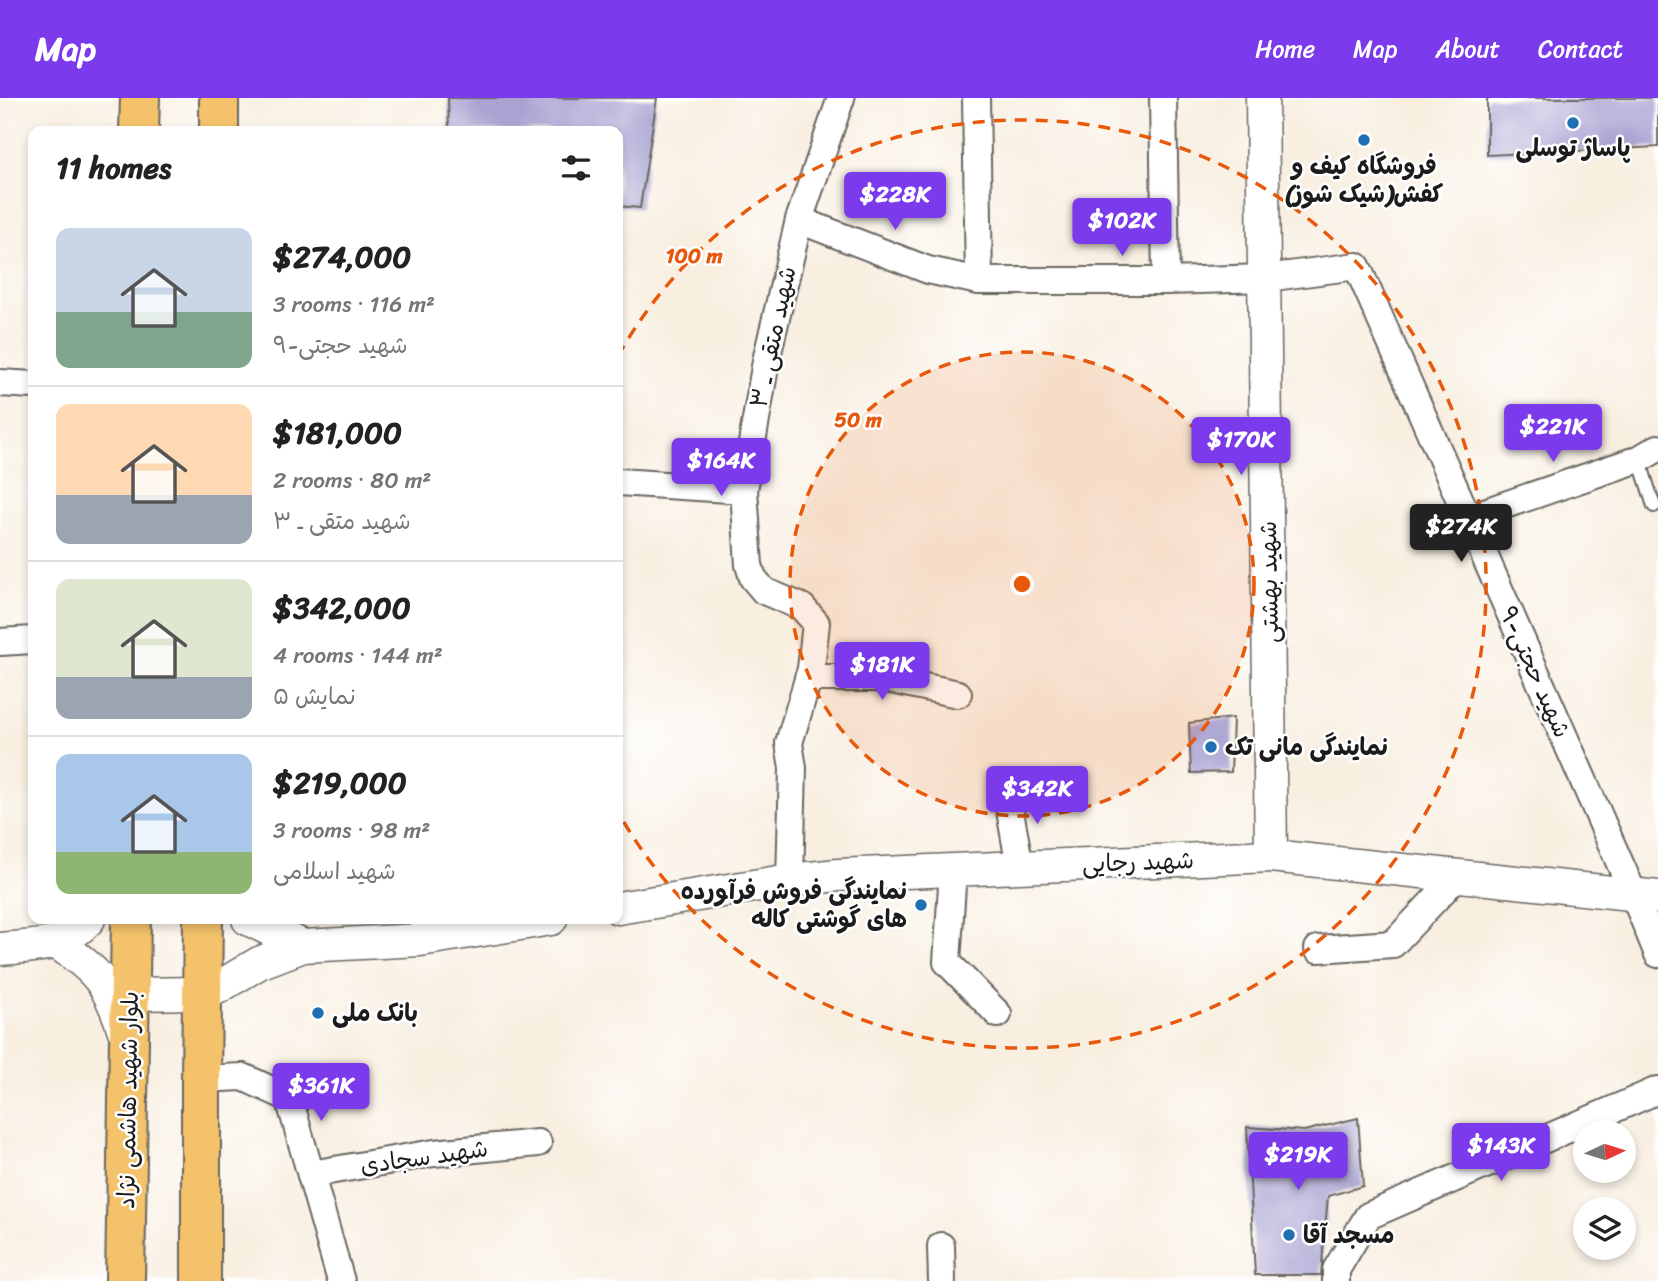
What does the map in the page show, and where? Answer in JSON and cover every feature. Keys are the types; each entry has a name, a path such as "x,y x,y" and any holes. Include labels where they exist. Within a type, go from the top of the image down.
{"main road":[{"path":"139,126 140,98"},
{"path":"219,98 219,126"},
{"name":"بلوار شهید هاشمی نژاد","path":"125,1281 131,924"},
{"path":"201,1281 204,924"}],"street":[{"name":"شهید متقی ـ ۳","path":"789,880 793,768 789,743 808,678 816,623 802,607 764,592 753,579 749,565 744,490 766,361 799,220 841,98"},
{"path":"976,98 979,281"},
{"path":"1163,98 1166,281"},
{"name":"شهید بهشتی","path":"1262,98 1272,856"},
{"path":"799,220 928,270 979,281 1266,278"},
{"name":"شهید حجتی-۹","path":"1266,278 1357,266 1467,518 1650,890 1658,954"},
{"path":"0,383 28,385"},
{"path":"1467,518 1648,454"},
{"path":"623,482 744,490"},
{"path":"0,642 28,640"},
{"path":"808,678 882,678 958,694"},
{"path":"1007,794 1020,867"},
{"name":"شهید رجایی","path":"623,907 789,880 838,875 1272,856 1458,876 1650,890"},
{"path":"953,870 947,962 998,1014"},
{"path":"1318,949 1393,944 1458,876"},
{"path":"0,949 57,943 84,924"},
{"path":"258,924 303,946"},
{"path":"131,994 202,993 219,987 259,964 303,946 420,929 486,924"},
{"path":"57,943 98,974 117,1009 128,1044"},
{"path":"201,1079 243,1077 289,1098 341,1281"},
{"path":"1336,1281 1335,1270 1368,1216 1658,1090"},
{"name":"شهید سجادی","path":"311,1174 434,1153 538,1143"},
{"path":"940,1246 942,1281"}],"lane":[{"path":"1648,454 1654,506"}],"building":[{"path":"448,98 657,98 640,208 623,206 623,126 449,126"},
{"name":"پاساژ توسلی","path":"1487,98 1658,98 1658,147 1487,155"},
{"name":"نمایندگی مانی تک","path":"1233,718 1231,772 1191,773 1189,723"},
{"name":"مسجد آقا","path":"1358,1118 1363,1186 1328,1196 1321,1275 1255,1275 1247,1127 1304,1131"}],"place":[{"name":"پاساژ توسلی","path":"1573,123"},
{"name":"فروشگاه کیف و کفش(شیک شوز)","path":"1364,140"},
{"name":"نمایندگی مانی تک","path":"1211,747"},
{"name":"نمایندگی فروش فرآورده های گوشتی کاله","path":"921,905"},
{"name":"بانک ملی","path":"318,1013"},
{"name":"مسجد آقا","path":"1289,1235"}]}
